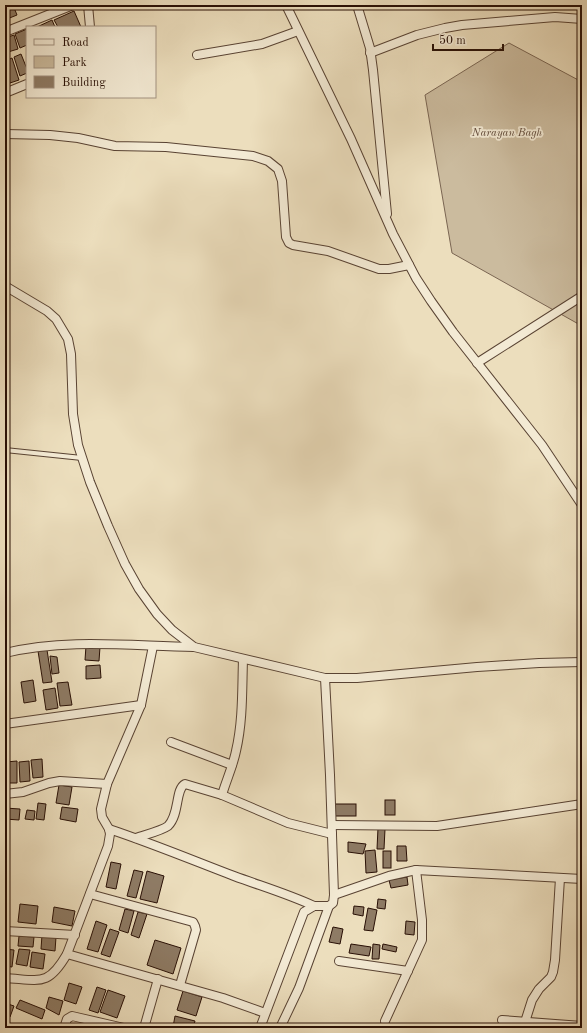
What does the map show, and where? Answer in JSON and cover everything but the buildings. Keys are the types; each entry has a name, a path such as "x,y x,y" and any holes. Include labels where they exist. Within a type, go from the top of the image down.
{"street":[{"path":"5,32 73,5"},
{"path":"88,5 90,26"},
{"path":"286,5 351,139 388,223 409,265 431,302 477,363 542,444 581,500"},
{"path":"357,5 370,53 375,83 388,223"},
{"path":"370,53 417,36 462,25 555,18 582,19"},
{"path":"197,55 262,44 298,31"},
{"path":"5,93 26,84"},
{"path":"5,134 57,136 78,138 115,146 166,147 253,156 268,161 280,172 286,237 289,243 334,253 379,269 389,269 409,265"},
{"path":"5,286 47,311 56,319 68,339 72,354 73,414 78,445 90,482 125,564 139,589 157,614 172,630 194,647"},
{"path":"477,363 582,296"},
{"path":"5,653 40,646 76,643 194,647 325,678 357,678 477,667 582,662"},
{"path":"5,978 42,980 49,977 60,967 76,935 108,846 110,834 102,817 101,809 107,784 141,705 153,646"},
{"path":"222,795 238,742 242,714 243,658"},
{"path":"280,1028 299,988 329,906 333,903 332,825 325,678"},
{"path":"5,724 141,705"},
{"path":"171,742 232,766"},
{"path":"5,794 23,792 49,783 60,781 107,784"},
{"path":"136,838 166,827 174,815 178,804 179,789 181,786 188,785 222,795 288,823 332,834"},
{"path":"332,825 437,826 582,804"},
{"path":"108,829 136,838 236,877 288,894 314,906 329,906"},
{"path":"334,895 389,876 416,870 582,879"},
{"path":"385,1021 422,940 422,920 416,870"},
{"path":"525,1022 532,1000 539,989 551,977 556,960 560,878"},
{"path":"90,894 192,922 196,930 180,985"},
{"path":"260,1028 304,912 314,906"},
{"path":"5,931 76,935"},
{"path":"67,954 180,985 265,1012"},
{"path":"339,961 408,971"},
{"path":"144,1028 158,979"},
{"path":"64,1028 67,1020 72,1016 124,1028"},
{"path":"502,1020 582,1026"}],"lane":[{"path":"5,450 82,458"}],"green space":[{"name":"Narayan Bagh","path":"509,43 582,82 582,326 452,253 425,95"}]}
